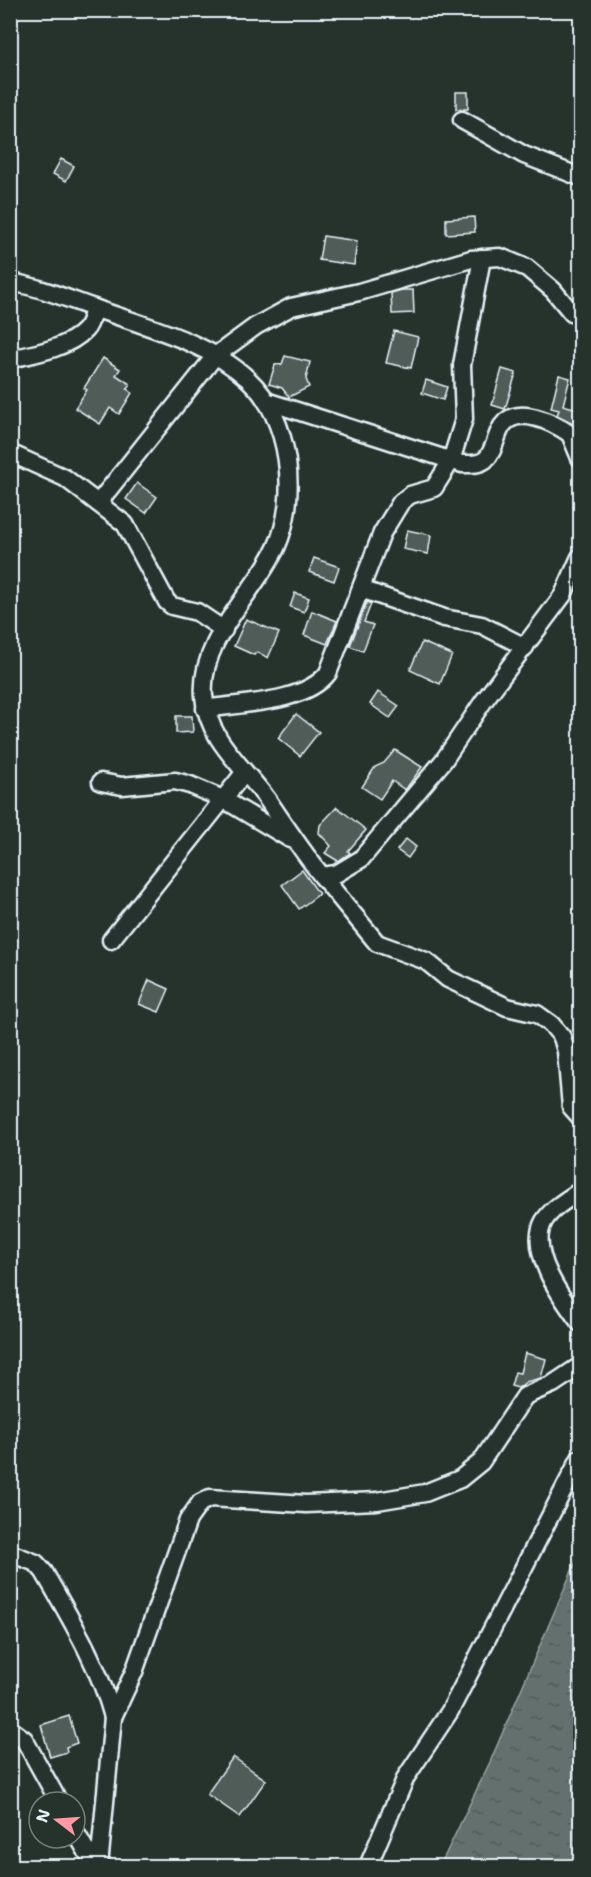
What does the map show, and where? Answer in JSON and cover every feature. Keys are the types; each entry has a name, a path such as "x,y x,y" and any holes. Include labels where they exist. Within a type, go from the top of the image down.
{"street":[{"path":"462,120 524,155 580,177"},
{"path":"98,503 214,356 255,326 291,307 359,292 471,259 500,257 527,268 553,291 572,313 580,317"},
{"path":"206,709 281,697 320,683 328,673 382,533 401,502 410,495 434,488 451,461 464,419 462,365 482,258"},
{"path":"10,282 31,286 184,342 214,356 249,380 266,401 278,424 285,448 288,504 284,526 275,550 224,630 209,659 205,674 206,709 225,749 267,799 293,840 377,943 426,961 448,979 507,1007 537,1014 551,1024 562,1037 567,1051 571,1107 580,1118"},
{"path":"10,359 30,355 75,337 85,330 94,308"},
{"path":"266,401 451,461 475,464 483,461 490,454 506,421 521,415 532,417 570,434 580,458"},
{"path":"10,453 65,478 125,524 167,602 172,606 197,612 224,630"},
{"path":"322,876 336,874 361,859 444,760 483,702 563,595 580,558"},
{"path":"361,589 444,618 482,625 525,647"},
{"path":"111,940 244,773"},
{"path":"101,782 128,786 175,781 223,799 293,840"},
{"path":"580,1191 550,1213 543,1222 540,1245 560,1298 580,1323"},
{"path":"97,1866 113,1717 134,1672 188,1520 200,1503 210,1498 222,1497 288,1504 376,1501 425,1493 460,1479 482,1462 525,1396 553,1384 580,1366"},
{"path":"368,1866 406,1777 450,1711 580,1458"},
{"path":"10,1553 36,1563 44,1572 83,1643 113,1717"},
{"path":"10,1730 24,1738 52,1790"},
{"path":"87,1850 97,1866"}],"water":[{"path":"580,1552 580,1866 440,1866 490,1762"}],"building":[{"path":"456,92 468,92 468,109 456,109"},
{"path":"61,159 74,166 66,181 53,174"},
{"path":"474,217 475,232 446,234 446,219"},
{"path":"323,236 357,241 354,265 319,260"},
{"path":"413,290 414,313 392,314 391,293"},
{"path":"394,331 418,337 411,368 386,363"},
{"path":"285,356 310,362 306,379 309,387 289,397 282,388 269,384 275,365 282,364"},
{"path":"103,358 120,369 116,375 130,384 127,389 132,393 119,414 110,408 100,424 75,408 87,390 84,388"},
{"path":"502,369 516,373 505,409 492,405"},
{"path":"559,375 570,378 563,405 577,409 573,423 557,415 559,410 551,408"},
{"path":"426,380 447,387 443,400 422,393"},
{"path":"137,483 157,497 146,513 126,499"},
{"path":"407,530 431,535 428,554 403,549"},
{"path":"314,558 339,567 334,581 309,572"},
{"path":"295,593 309,598 304,612 290,607"},
{"path":"367,602 371,604 364,622 373,625 363,651 350,646"},
{"path":"312,611 337,621 327,644 304,635"},
{"path":"246,619 279,633 268,658 257,652 254,655 234,646"},
{"path":"422,642 452,655 440,684 410,670"},
{"path":"378,692 399,706 390,718 370,704"},
{"path":"296,714 319,732 300,756 278,738"},
{"path":"176,716 192,716 193,732 176,733"},
{"path":"395,750 422,767 405,790 392,781 380,799 362,787 375,767 384,763"},
{"path":"337,807 366,830 348,851 350,853 338,861 325,853 331,846 319,833 320,825"},
{"path":"406,839 416,847 408,858 397,850"},
{"path":"302,870 319,894 299,909 282,885"},
{"path":"149,980 169,989 159,1012 139,1004"},
{"path":"525,1353 546,1359 541,1378 526,1382 518,1388 511,1386 515,1372 520,1373"},
{"path":"69,1716 77,1743 66,1747 67,1752 50,1757 41,1725"},
{"path":"233,1757 266,1780 240,1817 207,1794"}]}
